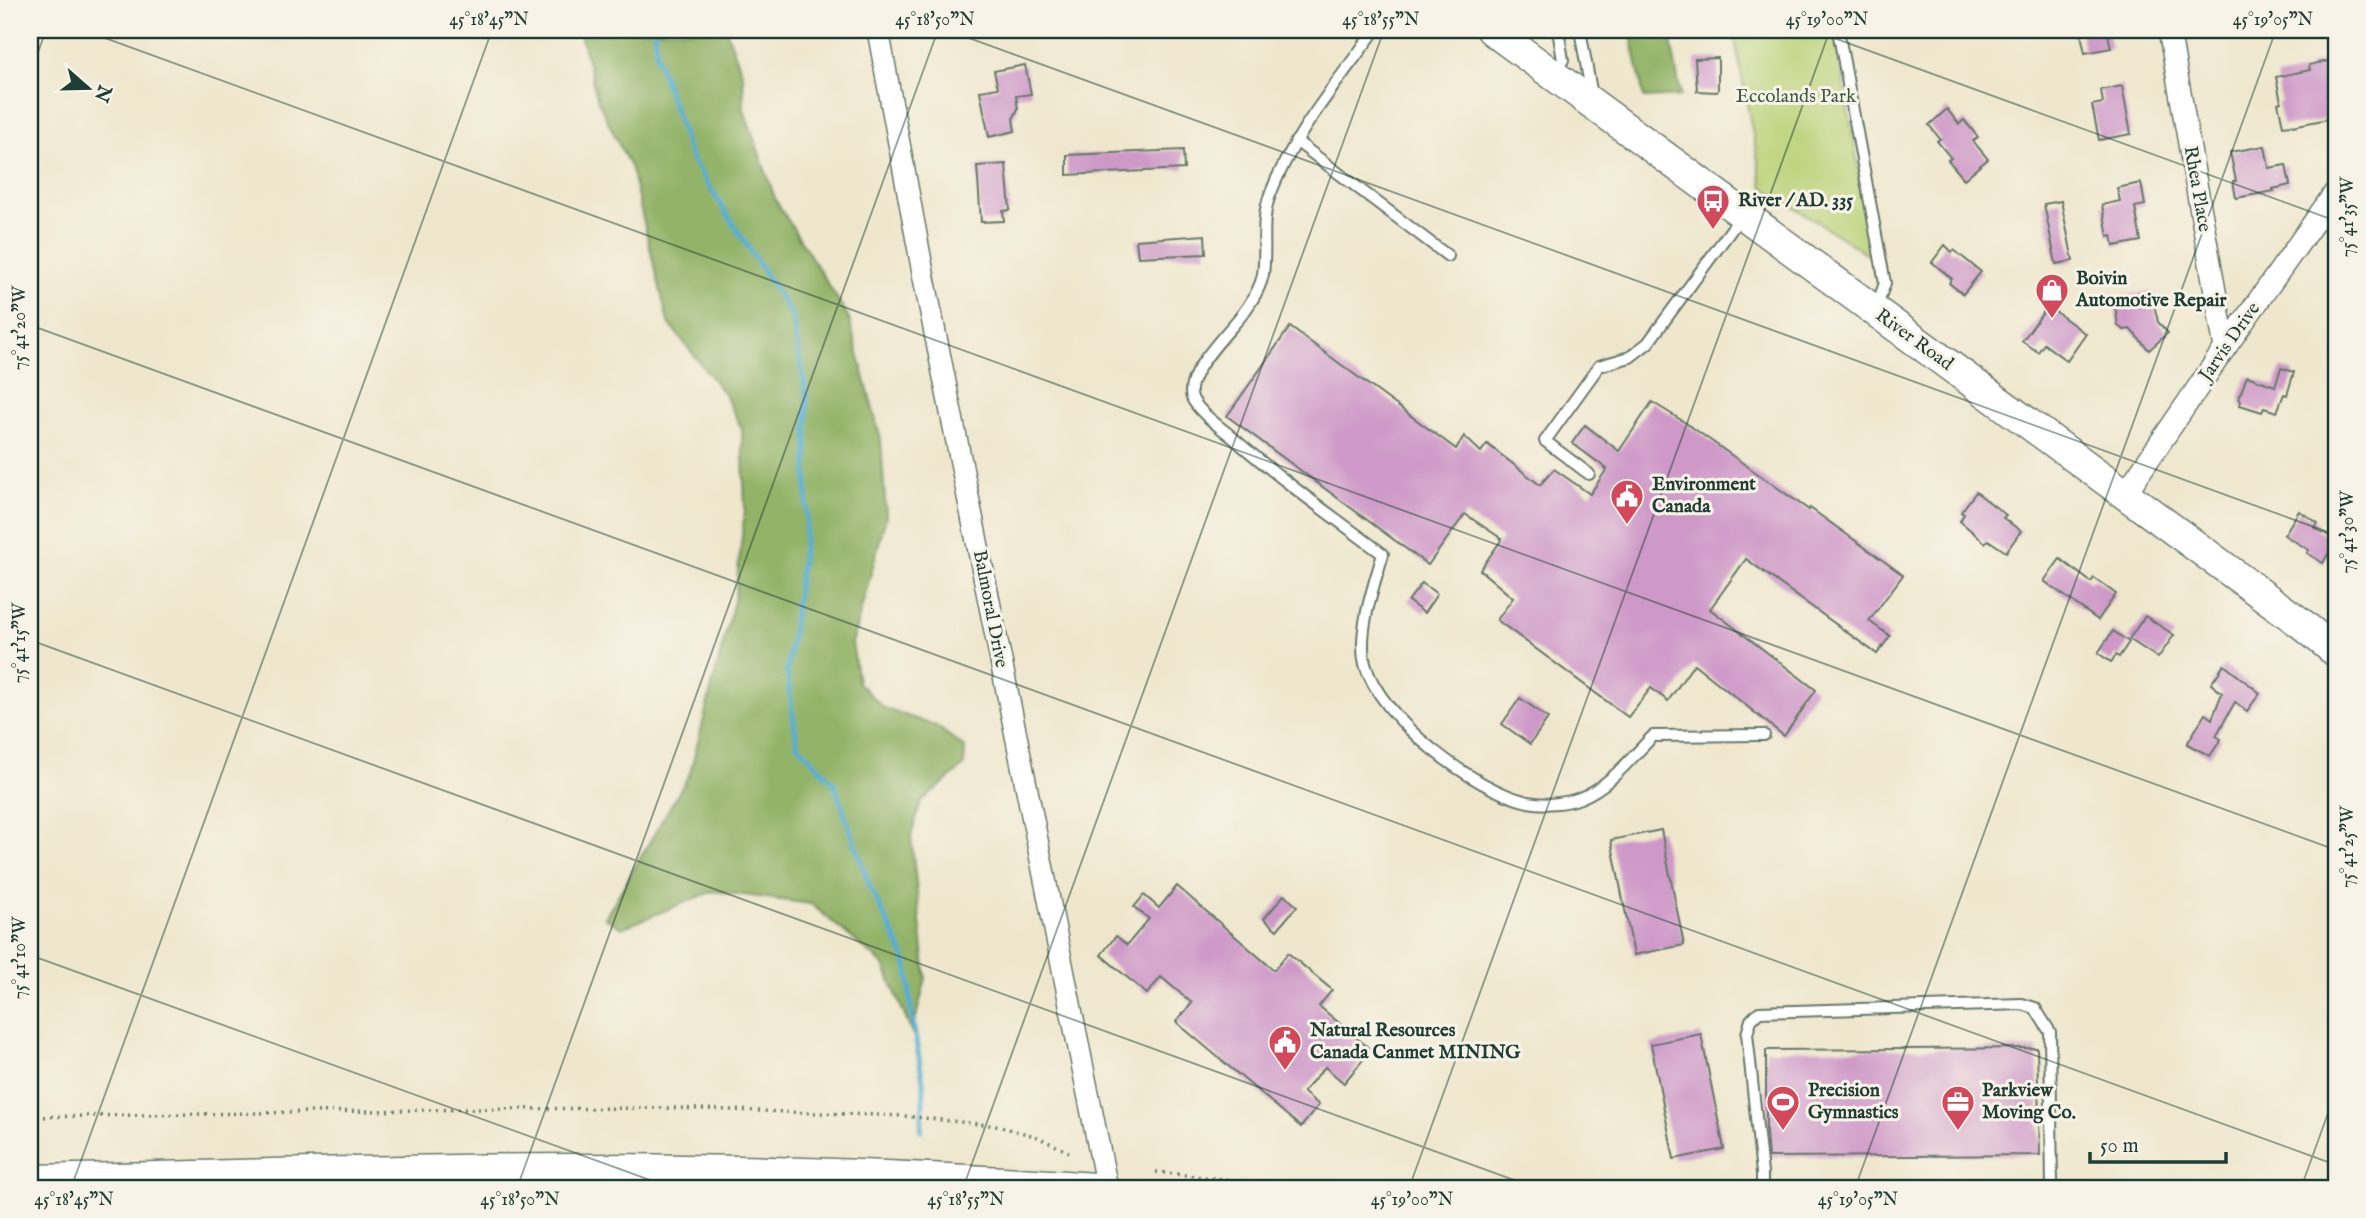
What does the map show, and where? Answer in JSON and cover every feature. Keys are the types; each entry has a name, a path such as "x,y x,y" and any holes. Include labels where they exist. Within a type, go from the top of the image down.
{"main road":[{"name":"River Road","path":"1492,30 2302,624 2336,652"},
{"path":"30,1180 496,1170 681,1170 877,1175 1095,1188"}],"street":[{"name":"Balmoral Drive","path":"878,30 924,278 1107,1188"},
{"name":"Rhea Place","path":"2169,30 2225,348"},
{"name":"Jarvis Drive","path":"2125,494 2336,191"}],"lane":[{"path":"1376,30 1296,141 1268,199 1263,275 1245,312 1199,368 1191,391 1193,400 1256,458 1383,554 1371,594 1363,643 1365,665 1378,692 1398,719 1427,746 1475,778 1526,801 1567,802 1581,798 1602,785 1653,736 1764,735"},
{"path":"1553,74 1563,60 1558,30"},
{"path":"1580,30 1593,103"},
{"path":"1838,30 1885,283 1875,311"},
{"path":"1296,141 1448,256"},
{"path":"1589,474 1545,441 1599,366 1630,357 1648,343 1743,214"},
{"path":"1762,1188 1747,1034 1751,1020 1759,1012 2022,1004 2035,1008 2050,1032 2052,1188"}],"path":[{"path":"30,1116 671,1108 914,1116 1016,1130 1069,1152"},
{"path":"1156,1172 1309,1188"}],"green space":[{"path":"579,30 726,30 743,75 744,110 776,201 848,316 881,440 886,517 852,643 858,683 884,708 936,726 965,748 964,766 921,802 911,836 926,978 912,1033 884,965 811,904 713,891 622,928 605,918 690,773 735,597 745,509 742,429 725,395 668,322 631,169 598,101"},
{"path":"1630,30 1669,30 1681,96 1644,98"},
{"name":"Eccolands Park","path":"1733,30 1834,30 1875,259 1763,187"}],"building":[{"path":"2080,30 2107,30 2111,48 2085,53"},
{"path":"1718,58 1717,92 1697,91 1695,59"},
{"path":"2336,59 2336,108 2332,109 2333,118 2283,126 2276,77 2310,70 2309,65"},
{"path":"1025,65 1031,94 1016,96 1018,109 1013,119 1015,131 989,137 980,91 998,88 994,71"},
{"path":"2122,86 2131,134 2099,140 2092,105 2103,103 2101,90"},
{"path":"1947,109 1959,124 1964,120 1978,137 1973,141 1988,159 1964,179 1948,160 1951,158 1937,141 1940,139 1929,125"},
{"path":"2265,146 2269,168 2286,165 2290,185 2236,198 2233,181 2236,181 2230,152"},
{"path":"1183,150 1184,169 1067,175 1067,155"},
{"path":"1006,164 1010,210 1003,211 1004,221 981,222 977,166"},
{"path":"2141,183 2145,205 2135,207 2141,241 2114,246 2112,235 2108,236 2102,205 2120,201 2117,188"},
{"path":"2061,201 2073,261 2056,264 2044,204"},
{"path":"1205,235 1206,254 1138,257 1136,240"},
{"path":"1945,245 1981,272 1963,294 1949,283 1952,279 1932,262"},
{"path":"2151,291 2158,322 2168,333 2149,350 2130,329 2124,330 2118,326 2114,298"},
{"name":"Boivin Automotive Repair","path":"2048,306 2086,334 2067,361 2044,344 2038,352 2022,341"},
{"name":"Environment Canada","path":"1290,327 1456,449 1464,436 1481,452 1487,444 1540,485 1554,469 1590,494 1607,469 1572,443 1585,425 1619,451 1652,402 1809,510 1810,508 1903,575 1869,621 1890,636 1877,654 1746,559 1710,609 1816,690 1784,736 1694,664 1668,701 1651,688 1628,717 1497,620 1513,598 1480,570 1502,539 1465,514 1428,565 1227,416"},
{"path":"2281,368 2294,372 2287,395 2284,394 2277,412 2264,408 2262,412 2240,405 2239,398 2247,376 2275,386"},
{"path":"1976,492 2006,515 2003,518 2021,531 2006,552 1988,540 1985,543 1960,521 1964,514 1961,512"},
{"path":"2299,511 2318,523 2315,528 2336,540 2323,563 2307,553 2309,550 2284,535"},
{"path":"2060,559 2091,582 2094,578 2116,594 2098,620 2044,581"},
{"path":"1422,583 1437,594 1424,613 1408,601"},
{"path":"2145,616 2174,635 2158,658 2129,639"},
{"path":"2113,631 2129,642 2119,657 2116,655 2111,662 2098,653"},
{"path":"2224,665 2260,693 2247,711 2235,702 2216,736 2221,739 2210,756 2187,744 2205,714 2212,719 2222,693 2211,684"},
{"path":"1520,698 1548,718 1530,744 1502,724"},
{"path":"1661,830 1684,945 1634,955 1611,840"},
{"path":"1177,886 1274,970 1288,953 1332,990 1319,1006 1371,1050 1344,1083 1325,1067 1303,1092 1319,1105 1301,1127 1176,1022 1192,1003 1161,977 1147,994 1101,955 1116,936 1127,945 1149,919 1134,907 1144,895 1159,908"},
{"path":"1284,895 1297,906 1277,930 1264,919"},
{"path":"1701,1034 1724,1149 1674,1159 1651,1044"},
{"path":"2037,1048 2040,1155 1768,1157 1766,1050"}],"waterway":[{"path":"654,30 657,58 691,158 792,316 807,399 807,520 787,672 797,744 834,783 870,887 905,958 924,1087 921,1131"}],"place":[{"name":"River / AD. 335","path":"1713,231"},
{"name":"Boivin Automotive Repair","path":"2052,320"},
{"name":"Environment Canada","path":"1627,526"},
{"name":"Natural Resources Canada Canmet MINING","path":"1285,1072"},
{"name":"Precision Gymnastics","path":"1783,1132"},
{"name":"Parkview Moving Co.","path":"1958,1132"}]}
